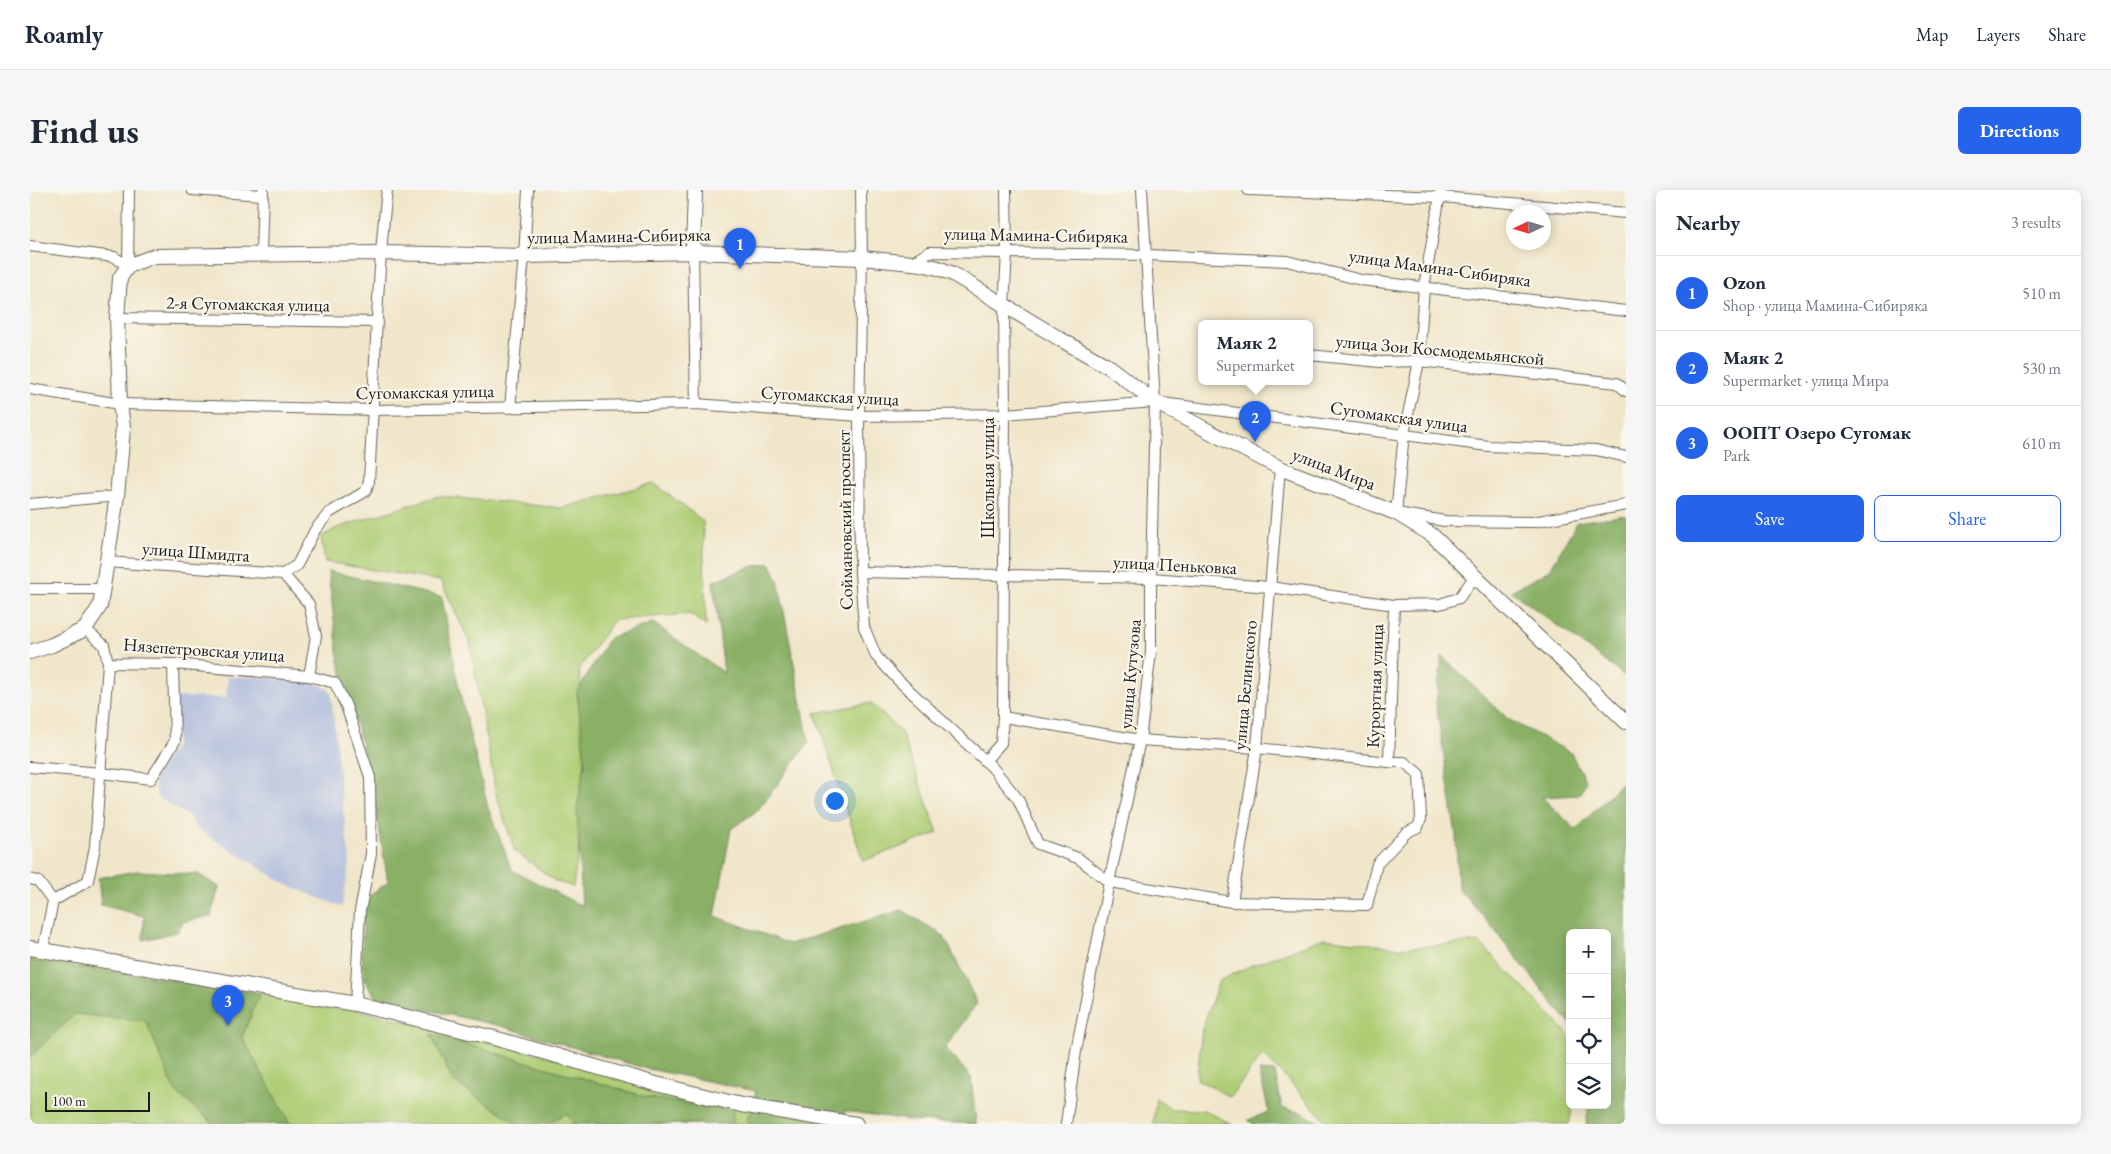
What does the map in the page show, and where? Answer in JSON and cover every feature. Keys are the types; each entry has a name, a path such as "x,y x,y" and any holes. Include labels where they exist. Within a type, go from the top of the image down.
{"main road":[{"path":"693,252 695,190"},
{"name":"улица Мамина-Сибиряка","path":"128,266 154,256 380,252 524,256 693,252 862,258 911,263"},
{"name":"улица Мира","path":"911,263 938,268 953,274 1109,367 1155,402 1280,468 1396,513 1432,535 1626,722"},
{"path":"30,652 52,645 85,629 100,606 117,496 123,427 120,404 117,318 120,278 128,266"},
{"path":"36,949 355,1004 485,1035 656,1084 741,1105 856,1124"}],"street":[{"path":"30,246 114,258 128,266 129,190"},
{"path":"192,190 263,192 261,253"},
{"path":"309,676 316,636 309,604 283,574 297,565 315,530 329,513 366,491 369,481 374,410 380,252 387,190"},
{"path":"510,408 528,190"},
{"name":"Соймановский проспект","path":"860,190 862,258 858,416 860,572 864,628 876,656 897,679 985,761 1018,800 1038,844 1078,858 1109,882"},
{"name":"Школьная улица","path":"985,761 1001,743 1003,718 1006,190"},
{"name":"улица Кутузова","path":"1066,1124 1076,1051 1109,882 1140,740 1152,652 1151,578 1155,402 1142,190"},
{"path":"1248,190 1441,193 1626,213"},
{"path":"1441,193 1424,287 1420,361 1404,434 1396,513 1445,521 1533,522 1626,505"},
{"path":"693,252 696,404"},
{"name":"улица Мамина-Сибиряка","path":"911,263 928,252 1147,255 1287,261 1361,280 1626,311"},
{"name":"2-я Сугомакская улица","path":"117,318 378,322"},
{"name":"улица Зои Космодемьянской","path":"1313,355 1380,362 1420,361 1617,383 1626,391"},
{"name":"Сугомакская улица","path":"30,389 120,404 374,410 696,404 858,416 1005,414 1155,402 1488,446 1596,450 1626,457"},
{"name":"улица Белинского","path":"1232,902 1257,748 1280,468"},
{"path":"30,504 117,496"},
{"name":"улица Шмидта","path":"106,562 283,574"},
{"name":"улица Пеньковка","path":"860,572 1151,578 1270,587 1394,605 1440,604 1459,598 1476,576"},
{"path":"30,589 102,589"},
{"name":"Курортная улица","path":"1232,902 1367,905 1378,864 1406,833 1418,827 1421,820 1419,774 1404,762 1389,762 1394,605"},
{"name":"Нязепетровская улица","path":"85,629 104,645 108,663 173,664 309,676 335,683 346,706 370,777 372,854 360,912 355,1004"},
{"path":"36,949 53,901 88,881 95,847 101,773 103,710 108,663"},
{"path":"30,767 151,779 174,741 173,664"},
{"path":"1003,718 1140,740 1257,748 1389,762"},
{"path":"30,878 38,881 53,901"},
{"path":"1109,882 1232,902"}],"shaded area":[{"path":"228,677 303,677 331,691 350,862 342,907 287,885 196,828 190,817 157,797 154,779 176,745 176,697 226,698"}],"green space":[{"path":"654,483 703,521 706,626 690,614 614,620 579,669 591,770 573,887 555,881 515,851 496,794 470,643 441,581 325,562 321,537 337,528 438,496 562,508"},
{"path":"1626,515 1626,677 1511,591 1549,571 1577,522"},
{"path":"770,563 778,580 809,742 758,810 731,829 715,916 790,944 902,910 944,936 977,1003 945,1048 971,1077 976,1124 915,1121 844,1111 847,1124 746,1124 756,1091 644,1068 501,1026 378,999 364,980 362,953 364,899 388,882 371,779 339,661 328,571 442,597 461,698 488,808 512,870 582,906 577,809 585,762 577,692 609,638 653,623 724,673 713,581 750,567"},
{"path":"1442,656 1508,719 1571,753 1586,782 1579,795 1542,797 1576,830 1623,781 1626,783 1626,1124 1586,1124 1588,1109 1611,1109 1611,929 1566,929 1566,1019 1488,922 1458,888 1456,835 1436,704"},
{"path":"871,703 901,732 938,833 863,861 815,713"},
{"path":"136,871 198,874 219,887 211,916 183,922 177,932 143,940 144,916 101,905 98,878"},
{"path":"1324,938 1401,948 1479,942 1566,1032 1566,1109 1572,1109 1569,1124 1329,1124 1263,1054 1230,1097 1197,1079 1202,1029 1219,981 1250,966"},
{"path":"30,955 355,1009 825,1124 30,1124"},
{"path":"30,961 260,993 242,1037 290,1124 214,1124 175,1091 146,1021 75,1014 30,1057"},
{"path":"431,1034 650,1098 733,1111 733,1124 573,1124 567,1113 547,1124 518,1124 453,1081"},
{"path":"1259,1071 1275,1072 1282,1108 1303,1113 1321,1124 1253,1124 1248,1120 1269,1112"},
{"path":"1156,1098 1172,1109 1203,1110 1232,1124 1153,1124"}],"place":[{"name":"Ozon","path":"740,269"},
{"name":"Маяк 2","path":"1255,442"},
{"name":"ООПТ Озеро Сугомак","path":"228,1026"}]}
